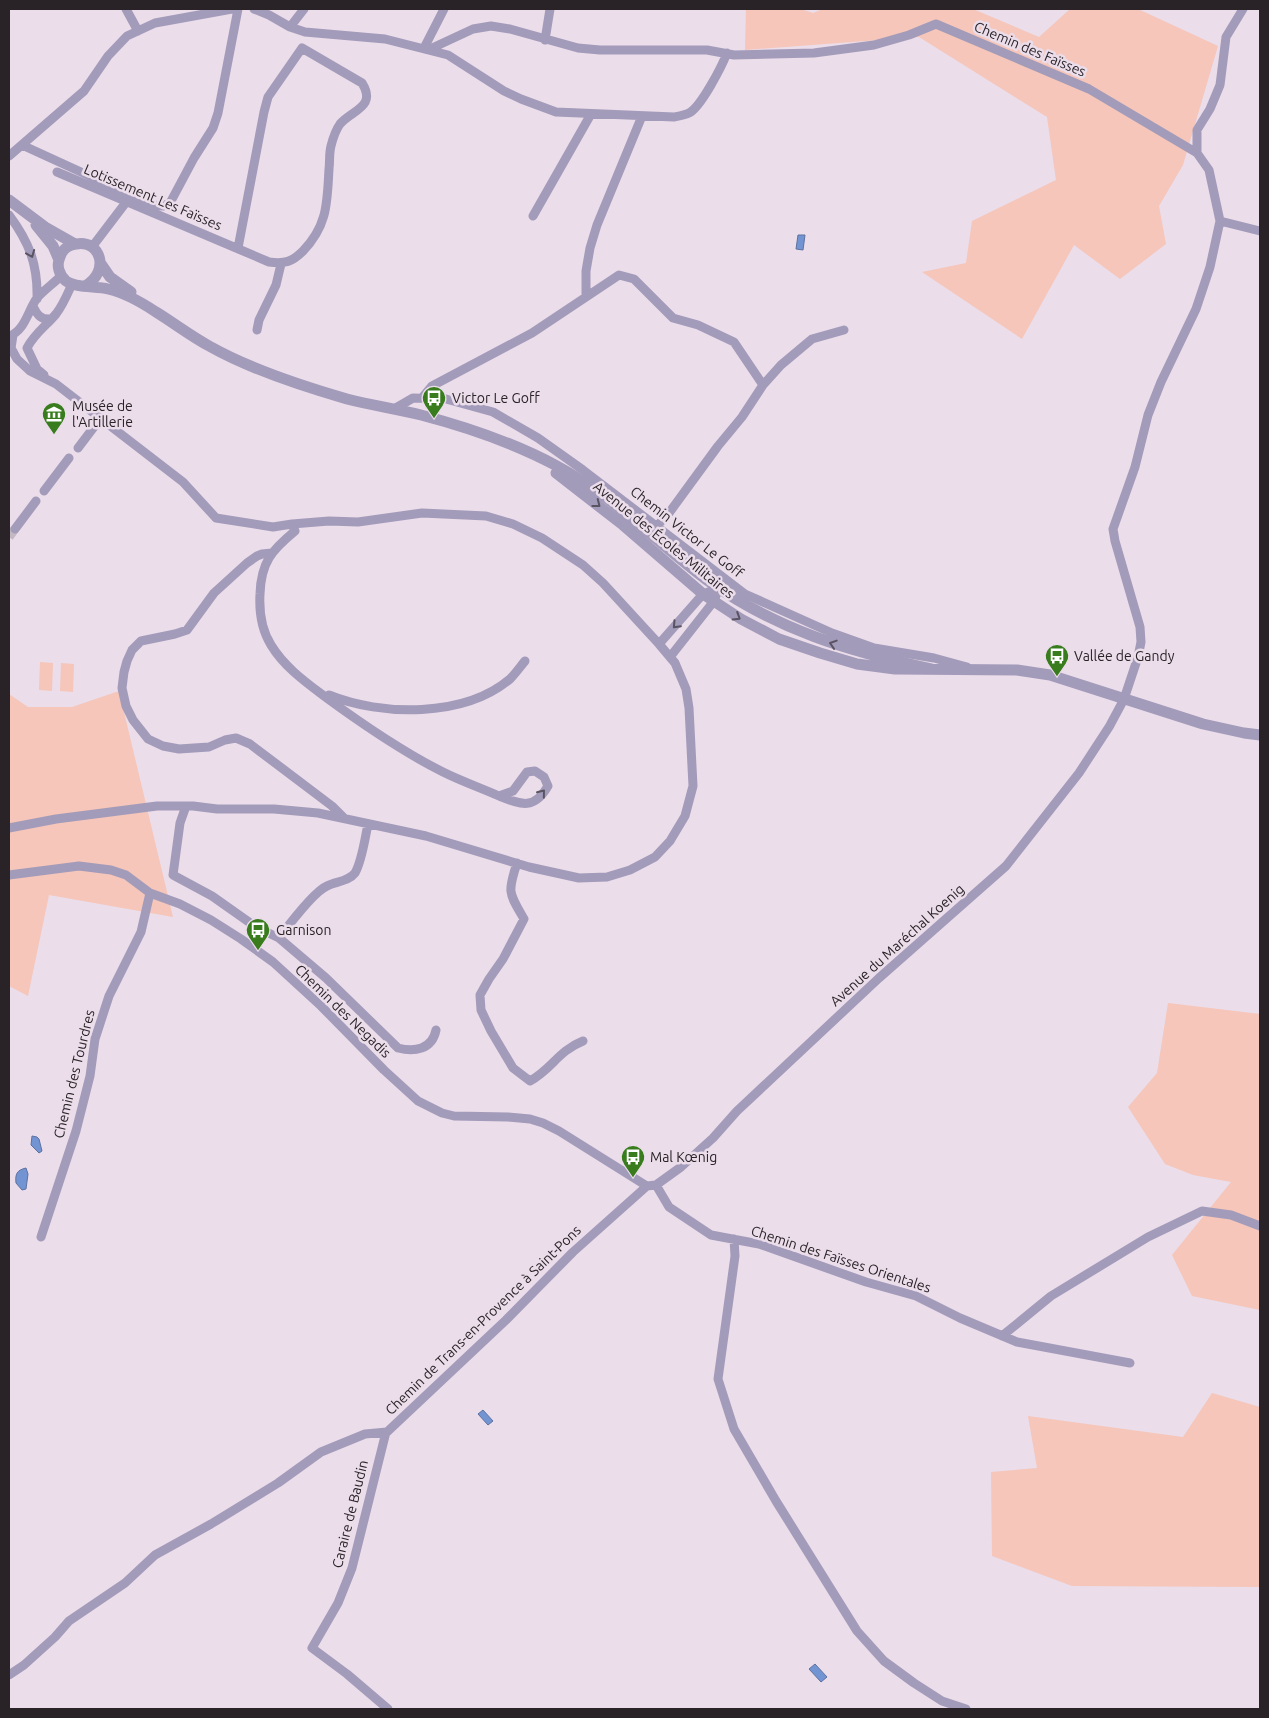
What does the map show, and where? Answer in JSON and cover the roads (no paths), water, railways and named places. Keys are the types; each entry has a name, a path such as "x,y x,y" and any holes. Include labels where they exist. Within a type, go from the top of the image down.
{"street":[{"path":"126,9 138,31"},
{"path":"9,156 84,91 108,56 127,36 155,23 232,9"},
{"path":"22,145 154,205 163,206 170,203 194,158 213,128 218,113 238,9"},
{"path":"290,27 304,9"},
{"path":"427,49 444,9"},
{"path":"545,40 550,9"},
{"path":"1243,9 1226,37 1220,85 1210,109 1197,130 1197,153 1208,170 1220,221 1260,231"},
{"path":"259,10 290,27 304,32 385,40 448,55 504,91 556,112 674,117 691,112 722,65 727,53"},
{"name":"Chemin des Faïsses","path":"427,49 473,30 491,26 510,29 578,48 600,50 707,50 734,55 814,53 874,45 909,35 936,24 1089,89 1197,153"},
{"name":"Lotissement Les Faïsses","path":"57,172 269,262 281,264 299,255 311,242 322,225 328,202 330,150 335,133 340,124 360,110 366,100 366,90 362,83 302,48 268,97 238,248"},
{"path":"533,216 591,114"},
{"path":"586,297 586,271 597,225 642,116"},
{"path":"92,247 127,201"},
{"path":"13,203 45,227 75,244"},
{"path":"13,203 40,229 53,246 59,260 61,276 72,284 85,286 96,277 101,264 100,258 92,247 86,244 75,244 65,249 59,260"},
{"path":"9,215 26,240 35,262 36,313 40,317 51,319"},
{"name":"Avenue du Maréchal Koenig","path":"652,1185 681,1167 700,1150 737,1111 878,978 1006,866 1080,773 1109,726 1124,699 1141,642 1140,627 1113,529 1135,467 1148,415 1161,382 1196,309 1210,268 1220,221"},
{"name":"Avenue des Écoles Militaires","path":"101,264 110,277 137,299"},
{"path":"257,330 259,320 276,285 281,264"},
{"path":"422,398 432,386 532,333 619,275 634,279 673,318 698,325 734,342 763,385"},
{"path":"56,384 30,371 17,360 11,348 11,336 25,321 35,302 61,276"},
{"path":"9,828 66,818 157,806 297,811 344,818 426,836 555,874 579,878 607,877 630,870 655,857 670,841 685,816 694,786 689,708 686,689 675,663 618,598 583,565 542,538 513,524 486,516 422,513 358,522 329,521 273,527 216,518 183,482 37,369 27,348 38,332 65,301 72,284"},
{"name":"Avenue des Écoles Militaires","path":"85,286 110,289 137,299 211,348 264,371 348,399 470,429 530,453 558,466 591,487 659,543 741,603 780,623 819,639 852,650 931,669"},
{"path":"656,527 669,513 718,446 742,417 763,385 781,364 812,339 844,330"},
{"name":"Chemin Victor Le Goff","path":"394,409 413,398 422,398 446,399 493,412 538,438 568,459 745,594 832,633 874,648 934,658 979,670"},
{"path":"78,448 100,419"},
{"name":"Avenue des Écoles Militaires","path":"530,453 623,525 703,594 741,619 780,639 857,664 876,667 896,669 1017,670 1050,675 1203,724 1260,735"},
{"path":"44,492 69,458"},
{"path":"15,529 36,501"},
{"path":"292,524 295,530 276,546 268,559 260,584 259,607 261,620 270,642 279,656 297,675 396,746 443,772 499,796 520,803 532,803 542,797 548,786 544,777 535,771 527,772 514,791 499,796"},
{"path":"272,553 257,556 226,581 214,593 187,630 141,641 132,650 124,672 122,688 126,706 133,720 148,740 163,746 179,749 209,747 225,740 236,738 250,744 332,806 344,818"},
{"path":"659,644 703,594 719,588"},
{"path":"670,658 714,602 719,588"},
{"path":"317,690 339,699 390,710 440,708 471,700 495,689 509,679 525,661"},
{"path":"186,806 180,822 173,875 212,896 256,927 279,938 326,978 398,1048 409,1051 424,1048 435,1037 436,1030"},
{"path":"279,938 314,896 325,886 342,882 353,876 358,867 368,824"},
{"path":"517,864 510,883 511,896 524,918 503,959 480,995 481,1010 491,1032 513,1068 530,1081 541,1075 570,1046 582,1041"},
{"name":"Chemin des Negadis","path":"9,874 63,866 95,866 126,876 150,893 180,904 210,920 273,962 321,1006 398,1084 418,1101 442,1113 454,1116 530,1119 543,1123 652,1185"},
{"name":"Chemin des Tourdres","path":"40,1237 76,1131 90,1076 95,1039 109,996 141,932 150,893"},
{"name":"Chemin des Faïsses Orientales","path":"652,1185 669,1207 711,1235 759,1244 866,1282 916,1296 960,1318 1017,1342 1130,1363"},
{"name":"Chemin de Trans-en-Provence à Saint-Pons","path":"9,1675 24,1665 55,1637 69,1621 124,1583 155,1555 211,1524 278,1483 321,1452 365,1434 386,1432 533,1294 573,1252 652,1185"},
{"path":"1002,1336 1051,1296 1148,1237 1202,1212 1231,1215 1260,1226"},
{"path":"734,1239 735,1256 718,1379 734,1429 776,1501 857,1631 884,1661 899,1672 942,1701 966,1709"},
{"name":"Caraire de Baudin","path":"386,1432 352,1568 338,1603 312,1648 347,1674 388,1709"}],"water":[{"path":"798,235 805,235 803,250 796,249"},
{"path":"32,1136 39,1139 42,1151 39,1153 31,1145"},
{"path":"26,1168 28,1174 26,1189 22,1190 16,1183 16,1177 20,1170"},
{"path":"483,1410 493,1421 488,1425 478,1414"},
{"path":"815,1664 827,1677 821,1682 809,1669"}],"tunnel":[{"path":"9,537 15,529"}],"place":[{"name":"Victor Le Goff","path":"434,419"},
{"name":"Musée de l'Artillerie","path":"54,435"},
{"name":"Vallée de Gandy","path":"1057,677"},
{"name":"Garnison","path":"258,951"},
{"name":"Mal Kœnig","path":"633,1178"}]}
